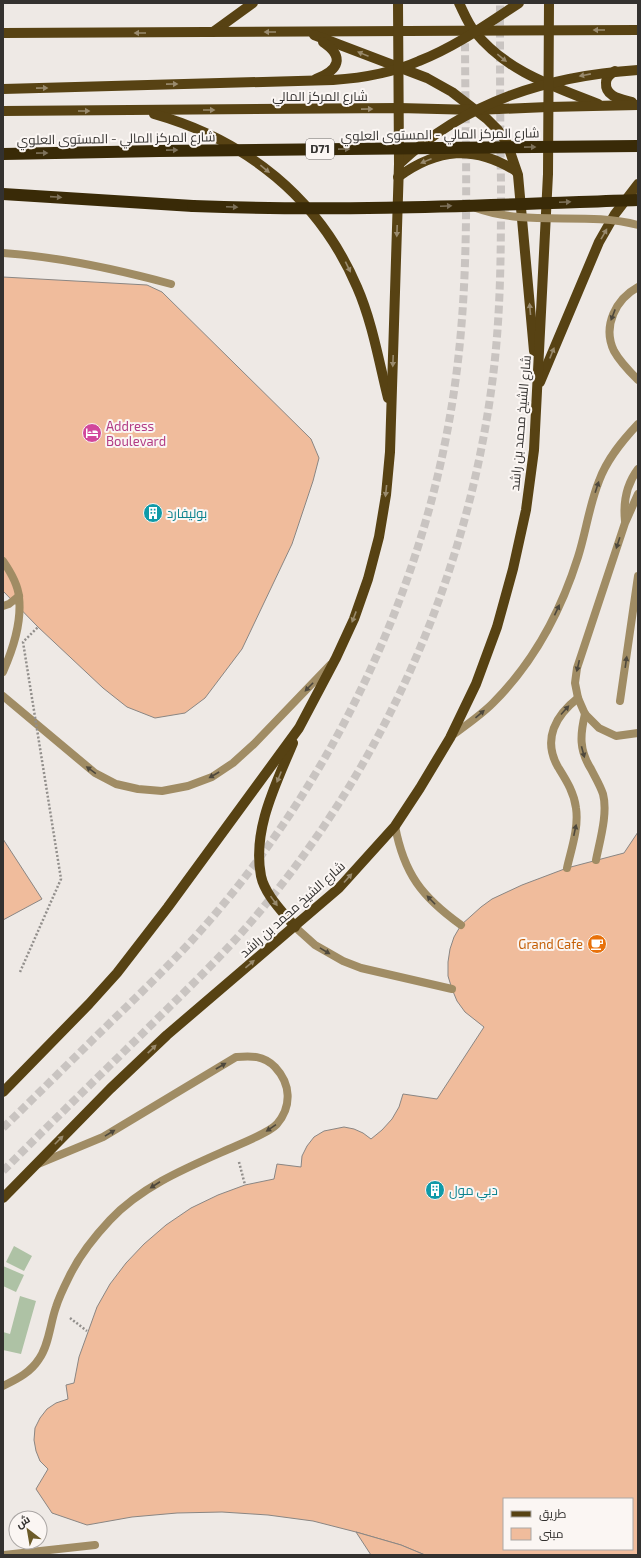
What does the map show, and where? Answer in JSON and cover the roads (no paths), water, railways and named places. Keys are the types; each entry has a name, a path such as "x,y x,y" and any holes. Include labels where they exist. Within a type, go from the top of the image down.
{"highway":[{"name":"شارع المركز المالي - المستوى العلوي","path":"3,154 638,146"},
{"path":"3,194 233,208 331,208 638,200"}],"main road":[{"path":"213,32 253,3"},
{"path":"295,927 272,899 261,876 259,842 269,801 299,728 336,658 354,619 368,579 379,537 386,495 392,410 399,164 400,68 398,3"},
{"path":"459,3 474,31 490,49 508,64 529,76 604,106"},
{"path":"3,89 310,81 356,78 400,68 438,53 519,3"},
{"name":"شارع الشيخ محمد بن راشد","path":"3,1198 110,1089 167,1035 339,888 395,826 450,738 476,684 497,627 513,569 526,510 534,450 548,174 549,3"},
{"path":"3,33 309,33 638,30"},
{"path":"309,33 427,78 452,92 488,119 498,130 512,157 519,190 537,389"},
{"path":"309,33 333,49 336,56 336,64 332,71 310,81"},
{"path":"399,164 435,134 500,98 548,84 598,73 638,70"},
{"path":"616,71 610,74 606,79 607,91 612,95 638,105"},
{"name":"شارع المركز المالي","path":"3,111 399,108 476,110 638,105"},
{"path":"142,110 181,121 217,137 251,158 306,205 326,230 347,265 358,288 366,312 392,410"},
{"path":"398,177 425,160 456,153 488,157 502,163 516,172"},
{"path":"537,389 599,242 615,214 638,184"},
{"path":"3,1092 89,1004 121,968 168,907 299,728"}],"street":[{"path":"470,205 487,212 510,215 540,218 607,219 638,225"},
{"path":"3,253 30,255 78,262 125,271 171,284"},
{"path":"638,287 630,291 621,300 614,311 610,323 610,336 613,349 620,360 638,380"},
{"path":"450,738 493,703 512,683 529,661 559,606 578,558 599,481 619,446 638,424"},
{"path":"625,522 624,502 626,492 638,469"},
{"path":"638,494 625,522 577,668 575,682 578,698 585,714 599,728 616,736 638,733"},
{"path":"3,561 14,580 19,596 19,612 15,639 3,672"},
{"path":"620,701 638,576"},
{"path":"3,606 9,604 19,596"},
{"path":"5,701 95,773 116,784 138,789 162,791 188,786 212,777 233,763 254,744 336,658"},
{"path":"567,868 577,819 576,807 569,786 553,756 551,744 556,721 562,712 578,698"},
{"path":"585,714 581,741 584,756 598,781 603,794 605,808 596,860"},
{"path":"395,826 398,845 414,878 432,902 461,925"},
{"path":"295,927 315,944 343,961 361,968 452,989"},
{"path":"3,1386 23,1376 39,1359 47,1340 56,1307 70,1275 88,1246 111,1219 137,1197 166,1178 260,1135 276,1125 286,1110 288,1092 283,1075 270,1062 254,1056 236,1057 103,1138 35,1165"},
{"path":"4,1555 95,1545"}],"tunnel":[{"path":"3,1171 189,988 235,940 285,880 330,817 370,750 406,681 435,609 460,536 479,460 492,384 499,309 501,258 500,3"},
{"path":"3,1128 139,995 210,920 257,861 300,799 338,734 372,666 401,596 425,524 443,451 456,377 464,291 466,206 465,34"}],"place":[{"name":"Address Boulevard","path":"92,433"},
{"name":"بوليفارد","path":"153,513"},
{"name":"Grand Cafe","path":"597,944"},
{"name":"دبي مول","path":"435,1190"}]}
